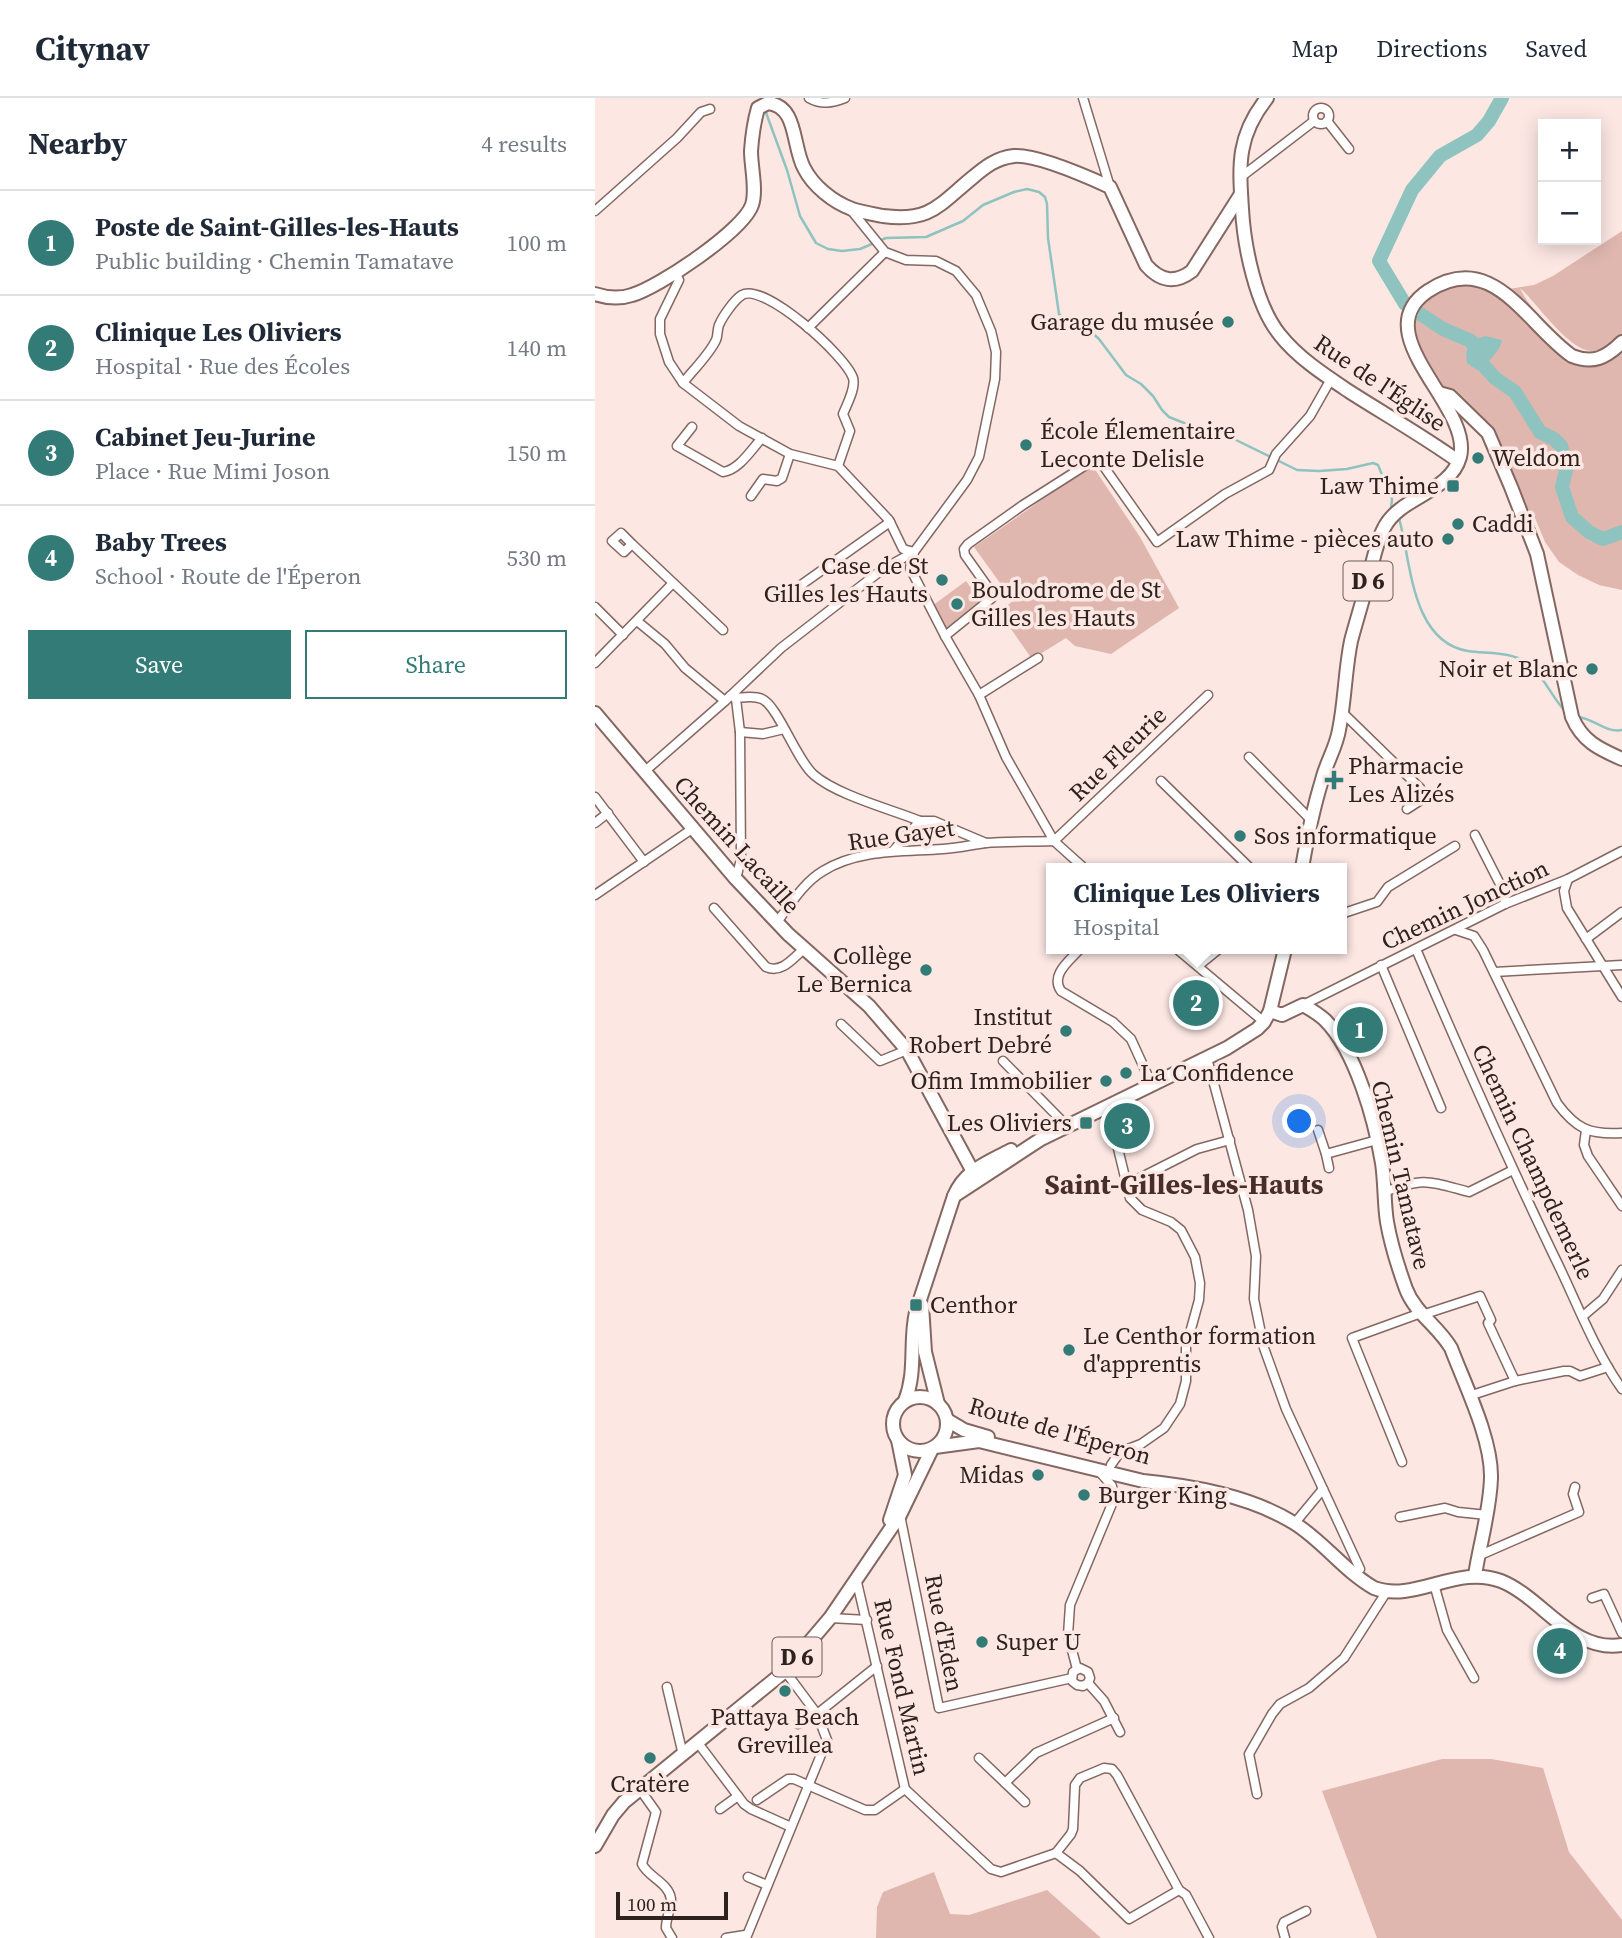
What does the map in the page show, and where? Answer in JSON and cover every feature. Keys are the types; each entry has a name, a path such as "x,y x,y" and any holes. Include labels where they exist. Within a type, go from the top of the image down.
{"main road":[{"name":"Rue de l'Église","path":"1266,98 1250,126 1241,150 1241,194 1245,250 1272,323 1291,346 1331,379 1458,461"},
{"path":"595,294 616,298 636,294 675,272 725,236 750,211 754,201 751,149 755,118 758,108 773,101 782,106 788,114 798,154 815,185 851,209 914,218 939,205 994,161 1016,156 1052,164 1110,187 1146,265 1154,274 1168,281 1183,278 1192,271 1241,194"},
{"path":"1458,461 1461,438 1455,420 1416,357 1410,335 1409,319 1414,305 1428,291 1453,280 1477,278 1502,290 1571,356 1595,360 1610,354 1622,342"},
{"path":"1439,393 1450,396 1488,433 1511,487 1537,554 1571,711 1578,731 1587,741 1622,759"},
{"name":"D 6","path":"1302,863 1322,778 1339,733 1351,642 1383,529 1389,520 1405,507 1443,481 1458,461"},
{"name":"Chemin Lacaille","path":"595,713 736,879 777,922 869,1006 907,1050 972,1170"},
{"path":"959,1193 1041,1139 1207,1058 1248,1035 1267,1017 1284,954"},
{"path":"1267,1017 1282,1015 1303,1005"},
{"name":"Chemin Tamatave","path":"1303,1005 1323,1018 1335,1031 1346,1052 1366,1102 1377,1140 1387,1223 1410,1300 1443,1335 1451,1348 1483,1435 1490,1461 1491,1478 1475,1575"},
{"path":"921,1296 925,1352 938,1404 947,1420 945,1436 934,1448 914,1451 898,1440 893,1419 905,1401 912,1379 913,1330 921,1296 962,1180 972,1170 1015,1148 1041,1139"},
{"path":"905,1401 922,1397 938,1404"},
{"name":"Route de l'Éperon","path":"947,1420 975,1434 1111,1465 1161,1482 1256,1505 1294,1524 1367,1585 1387,1591"},
{"name":"D 6","path":"884,1535 905,1475 898,1440"},
{"name":"Route de l'Éperon","path":"934,1448 979,1441 1143,1481 1161,1482"},
{"name":"D 6","path":"595,1846 613,1815 639,1788 785,1671 829,1618 899,1515 934,1448"},
{"path":"1079,1464 1107,1468 1111,1465"},
{"path":"1387,1591 1475,1575 1502,1582 1515,1589 1582,1638 1604,1646 1622,1645"}],"street":[{"path":"809,98 831,103 845,98"},
{"path":"1083,98 1110,187"},
{"path":"1314,121 1313,114 1321,103 1327,111 1327,121 1349,149"},
{"path":"595,211 677,138 701,112 710,109"},
{"path":"1241,177 1314,121"},
{"path":"1314,121 1319,124 1327,121"},
{"path":"644,772 731,699 781,648 883,569 913,552 967,480 979,457 992,401 996,352 985,313 976,295 955,271 936,261 906,260 880,245 851,209"},
{"path":"808,328 880,245"},
{"path":"675,272 678,279 660,319 660,334 669,362 683,383 739,426 790,454 838,466 890,522 903,549 913,552"},
{"path":"683,383 717,340 719,325 741,295 755,292 782,308 835,352 854,381 843,414 850,431 838,466"},
{"path":"945,636 992,598 992,593 965,555 964,549 1023,505 1096,461 1102,464 1157,542 1225,494 1269,470 1276,454 1310,416 1331,379"},
{"path":"692,427 677,446 723,472 730,471 762,438"},
{"path":"751,496 763,479 777,481 782,478 790,454"},
{"path":"794,590 890,522"},
{"path":"632,544 723,630"},
{"path":"913,552 910,568 979,695 1006,757 1054,841 1078,863"},
{"path":"595,663 673,583"},
{"path":"595,607 623,635"},
{"path":"636,621 665,645 685,668 731,699 740,732 741,859 736,879"},
{"path":"979,695 1038,658"},
{"name":"Rue Fleurie","path":"1054,841 1208,695"},
{"path":"731,699 751,696 766,701 813,774 831,787 920,821 935,821 986,843"},
{"path":"1342,712 1420,788 1423,795 1421,800 1407,809"},
{"path":"740,732 763,734 784,729"},
{"path":"1249,757 1311,820"},
{"path":"1161,781 1245,863"},
{"path":"595,797 643,862"},
{"path":"595,823 608,813"},
{"path":"893,851 920,821"},
{"path":"595,895 692,829"},
{"path":"956,848 958,830"},
{"path":"1475,835 1504,892 1505,904"},
{"name":"Rue Gayet","path":"777,922 804,886 824,870 855,858 893,851 956,848 986,843 1054,841"},
{"path":"1347,912 1377,902 1383,890 1455,846"},
{"name":"Chemin Jonction","path":"1303,1005 1505,904 1568,878 1622,851"},
{"path":"1568,878 1564,891 1567,908 1622,997"},
{"path":"715,908 766,967 781,969 805,948"},
{"path":"1585,939 1622,912"},
{"path":"1455,930 1474,936 1557,1103 1567,1116 1586,1130 1622,1133"},
{"name":"Chemin Champdemerle","path":"1416,948 1481,1103 1608,1367 1622,1389"},
{"path":"1076,954 1057,979 1058,986 1061,991 1113,1022 1131,1039 1152,1085"},
{"path":"1183,954 1247,1007 1267,1017"},
{"path":"1198,966 1213,954"},
{"path":"1381,965 1441,1108"},
{"path":"1494,972 1622,965"},
{"path":"841,1024 880,1061 907,1050"},
{"path":"1207,1058 1248,1210 1256,1256 1254,1298 1264,1348 1286,1409 1360,1569"},
{"path":"1003,1061 1067,1126"},
{"path":"1108,1107 1130,1198 1137,1207 1171,1222 1181,1230 1195,1257 1200,1283 1199,1300 1186,1347 1186,1381 1180,1404 1164,1428 1141,1444 1120,1452 1111,1465"},
{"path":"1318,1130 1329,1168"},
{"path":"1586,1130 1584,1145 1588,1156 1622,1206"},
{"path":"1126,1185 1197,1149 1230,1140"},
{"path":"1326,1154 1377,1140"},
{"path":"1384,1192 1423,1181 1469,1192 1513,1171"},
{"path":"1583,1316 1603,1299 1622,1270"},
{"path":"1402,1462 1352,1338 1480,1296 1514,1381"},
{"path":"1469,1395 1514,1381 1563,1371 1580,1376 1608,1367"},
{"path":"1088,1683 1080,1686 1074,1684 1072,1678 1077,1669 1068,1635 1070,1605 1114,1499 1112,1486 1096,1468"},
{"path":"1478,1556 1579,1512 1573,1494 1574,1487"},
{"path":"1294,1524 1323,1489"},
{"path":"1400,1517 1445,1508 1487,1515"},
{"name":"Rue d'Eden","path":"899,1515 939,1708 1072,1678"},
{"name":"Rue Fond Martin","path":"856,1578 905,1789 991,1869 1001,1872 1056,1853"},
{"path":"1434,1584 1447,1630 1474,1678"},
{"path":"1257,1794 1249,1754 1272,1714 1280,1704 1309,1688 1343,1658 1387,1591"},
{"path":"1592,1598 1604,1594 1622,1633"},
{"path":"829,1618 867,1620"},
{"path":"798,1724 817,1714 877,1666"},
{"path":"1077,1669 1083,1668 1088,1672 1088,1683"},
{"path":"726,1938 745,1937 827,1740 817,1714 785,1671"},
{"path":"1088,1683 1104,1701 1120,1732"},
{"path":"667,1688 683,1755"},
{"path":"1005,1783 1037,1753 1114,1718"},
{"path":"698,1743 751,1809 791,1827"},
{"path":"979,1758 1025,1802"},
{"path":"1179,1890 1129,1919 1080,1871 1056,1853 1073,1829 1075,1785 1080,1778 1104,1768 1112,1769 1117,1775 1179,1890 1186,1895 1209,1938"},
{"path":"757,1800 788,1779 865,1810 875,1810 905,1789"},
{"path":"639,1788 656,1812 642,1864 645,1871 668,1891 671,1903 666,1928 672,1938"},
{"path":"720,1809 738,1796"},
{"path":"748,1877 767,1885"},
{"path":"1285,1938 1282,1927 1284,1922 1306,1911"}],"shaded area":[{"path":"1622,231 1622,590 1599,585 1559,562 1545,542 1535,518 1511,487 1488,433 1439,393 1410,335 1414,305 1452,280 1502,290 1534,285 1553,276","holes":["1520,288 1574,344 1593,351 1618,339 1598,352 1581,352 1550,328"]},
{"path":"1092,465 1140,537 1179,608 1111,654 1075,646 1066,638 1032,659 999,612 1013,601 974,547"},
{"name":"Boulodrome de St Gilles les Hauts","path":"966,581 982,602 945,629 932,606"},
{"path":"1442,1759 1491,1759 1543,1768 1569,1852 1622,1920 1622,1938 1377,1938 1322,1791"},
{"path":"934,1872 950,1914 969,1915 1047,1890 1101,1938 876,1938 877,1907 883,1892"}],"water":[{"path":"1485,336 1502,340 1493,357 1477,370 1467,363 1466,354 1471,341"}],"waterway":[{"path":"1502,98 1489,121 1477,135 1440,156 1412,190 1379,261 1405,304 1443,329 1471,341 1484,366 1495,378 1515,392 1540,432 1561,446 1567,466 1562,487 1572,517 1589,532 1603,539 1622,532"},
{"path":"765,110 800,216 816,243 828,249 842,251 860,249 886,238 926,237 963,221 983,205 1014,192 1027,189 1039,192 1045,197 1047,204 1048,238 1059,314 1069,323 1086,327 1099,339 1126,375 1141,384 1169,417 1236,440 1297,470 1319,471 1347,469 1373,463 1378,465 1392,499 1391,509"},
{"path":"1399,518 1417,597 1424,616 1435,632 1449,644 1468,651 1508,655 1530,665 1566,712"},
{"path":"1578,717 1610,730 1622,730"}],"place":[{"name":"Garage du musée","path":"1228,322"},
{"name":"École Élementaire Leconte Delisle","path":"1026,445"},
{"name":"Weldom","path":"1478,458"},
{"name":"Law Thime","path":"1453,486"},
{"name":"Caddi","path":"1458,524"},
{"name":"Law Thime - pièces auto","path":"1448,539"},
{"name":"Case de St Gilles les Hauts","path":"942,580"},
{"name":"Boulodrome de St Gilles les Hauts","path":"957,604"},
{"name":"Noir et Blanc","path":"1592,669"},
{"name":"Pharmacie Les Alizés","path":"1334,780"},
{"name":"Sos informatique","path":"1240,836"},
{"name":"Collège Le Bernica","path":"926,970"},
{"name":"Clinique Les Oliviers","path":"1196,1003"},
{"name":"Poste de Saint-Gilles-les-Hauts","path":"1360,1030"},
{"name":"Institut Robert Debré","path":"1066,1031"},
{"name":"La Confidence","path":"1126,1073"},
{"name":"Ofim Immobilier","path":"1106,1081"},
{"name":"Les Oliviers","path":"1086,1123"},
{"name":"Cabinet Jeu-Jurine","path":"1127,1126"},
{"name":"Centhor","path":"916,1305"},
{"name":"Le Centhor formation d'apprentis","path":"1069,1350"},
{"name":"Midas","path":"1038,1475"},
{"name":"Burger King","path":"1084,1495"},
{"name":"Super U","path":"982,1642"},
{"name":"Baby Trees","path":"1560,1651"},
{"name":"Pattaya Beach Grevillea","path":"785,1691"},
{"name":"Cratère","path":"650,1758"}],"district":[{"name":"Saint-Gilles-les-Hauts","path":"1184,1184"}]}
